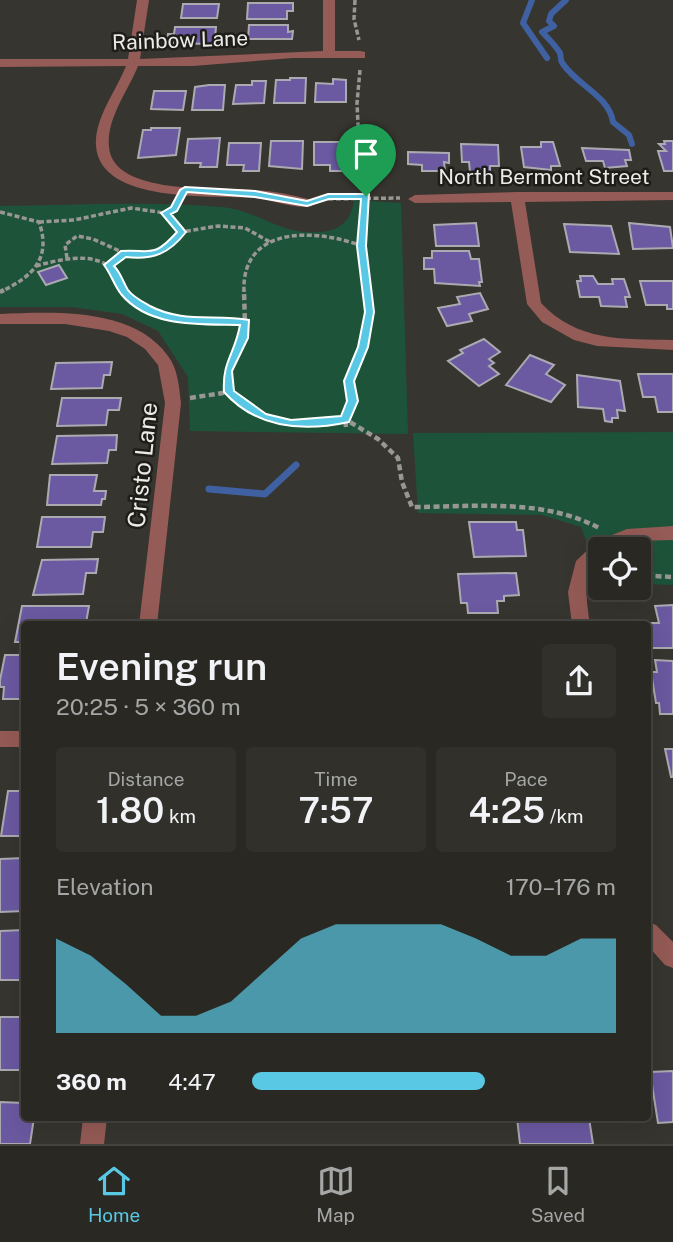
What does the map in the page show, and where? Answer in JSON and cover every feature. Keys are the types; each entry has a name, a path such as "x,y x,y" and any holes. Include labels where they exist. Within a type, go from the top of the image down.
{"street":[{"path":"143,0 133,62 105,129 102,149 106,162 134,183 185,190 255,194 307,204"},
{"path":"329,0 329,55"},
{"name":"Rainbow Lane","path":"0,63 193,62 293,54 361,55"},
{"path":"517,196 534,304 544,318 563,331 592,342 673,345"},
{"name":"North Bermont Street","path":"415,198 673,196"},
{"name":"Cristo Lane","path":"0,319 89,321 117,328 142,340 163,359 173,398 148,621"},
{"path":"625,537 633,534 673,533"},
{"path":"581,621 577,592 582,566 588,560"},
{"path":"0,739 21,738"},
{"path":"651,935 673,957"},
{"path":"92,1144 95,1121"}],"path":[{"path":"346,427 345,419 352,401 349,381 363,347 369,312 362,246 366,196 360,164 357,103 361,55 354,19 355,0"},
{"path":"0,212 39,222 74,220 131,208 165,213 174,209 185,190"},
{"path":"307,204 328,197 415,198"},
{"path":"165,213 182,232"},
{"path":"0,292 22,280 36,266 46,247 46,237 39,222"},
{"path":"66,259 65,245 76,236 93,239 124,253 144,256 158,253 170,246 182,232 224,225 245,227 260,233 270,243"},
{"path":"229,392 228,371 243,338 246,322 243,281 251,257 270,243 292,235 328,234 362,246"},
{"path":"109,265 124,253"},
{"path":"36,266 66,259 96,261 109,265 118,276 123,290 135,301 163,317 188,321 246,322"},
{"path":"173,398 229,392 263,417 281,422 291,424 345,419 378,439 398,458 401,482 411,507 542,509 586,519 610,537"},
{"path":"651,576 673,577"}],"green space":[{"path":"354,200 401,203 408,434 190,431 188,377 158,331 122,314 71,307 0,307 0,206 138,204 221,207 247,213 281,227 319,232 333,230 343,224 350,214"},
{"path":"673,432 673,585 651,584 651,537 588,537 588,545 581,527 542,515 418,513 413,433"}],"building":[{"path":"248,3 293,3 293,11 287,11 287,19 247,19"},
{"path":"183,4 219,4 217,18 181,18"},
{"path":"249,25 288,25 288,32 293,31 292,39 248,39"},
{"path":"175,27 216,27 215,39 212,44 167,43 168,34 174,34"},
{"path":"306,78 305,103 274,103 276,80"},
{"path":"333,79 346,80 346,102 315,102 316,83 333,84"},
{"path":"252,81 266,81 264,103 233,104 236,85 252,85"},
{"path":"225,85 223,110 192,110 195,87"},
{"path":"154,91 186,91 183,110 151,109"},
{"path":"180,128 176,155 138,158 143,130"},
{"path":"220,138 217,167 200,167 201,163 185,163 188,139"},
{"path":"271,141 303,141 302,169 269,166"},
{"path":"664,141 673,141 673,171 664,171 658,151 666,151 659,144 665,144"},
{"path":"314,142 346,142 346,171 330,171 330,165 314,165"},
{"path":"541,142 553,142 560,166 551,166 551,170 524,167 521,147 541,147"},
{"path":"229,143 261,143 259,171 243,171 244,165 227,165"},
{"path":"461,144 498,145 499,166 490,166 490,172 470,172 469,162 462,162"},
{"path":"582,148 629,150 631,160 625,160 627,166 605,168 603,161 586,161"},
{"path":"408,152 449,153 449,163 444,162 445,171 422,171 422,165 408,164"},
{"path":"476,223 479,246 436,246 434,225"},
{"path":"629,223 670,227 673,248 633,249"},
{"path":"564,224 611,226 619,254 570,252"},
{"path":"432,251 469,251 471,259 479,259 482,282 479,282 480,286 435,283 434,269 424,269 424,258 432,258"},
{"path":"59,265 67,278 46,285 38,272"},
{"path":"580,276 593,276 598,284 613,284 612,279 624,279 630,297 625,297 627,307 601,306 599,297 580,297 577,281 581,281"},
{"path":"640,281 673,281 673,309 667,309 667,305 646,305"},
{"path":"480,293 488,309 469,314 472,321 447,326 438,308 460,304 457,297"},
{"path":"484,339 500,352 489,359 494,363 489,366 499,374 479,386 448,361 463,353 460,350"},
{"path":"530,355 554,365 546,374 565,385 551,402 506,385"},
{"path":"112,362 110,375 104,375 102,388 51,389 56,363"},
{"path":"638,374 673,374 673,412 658,412 655,397 643,397"},
{"path":"577,375 620,381 625,411 617,410 618,418 612,418 612,422 605,421 603,409 578,407"},
{"path":"62,398 121,398 119,410 108,410 106,425 57,426"},
{"path":"117,435 116,450 109,450 107,463 52,464 57,436"},
{"path":"50,475 97,475 94,491 106,491 105,499 102,499 101,505 47,505"},
{"path":"42,517 105,517 103,532 93,532 91,547 37,547"},
{"path":"469,522 516,522 517,530 523,530 526,556 474,557"},
{"path":"98,559 96,573 86,573 83,594 33,595 42,560"},
{"path":"516,573 519,595 504,596 504,601 497,601 498,613 468,613 467,603 461,603 458,574"},
{"path":"673,605 673,648 651,648 651,623 659,623 655,606"},
{"path":"22,606 89,606 86,621 21,621 21,642 15,642"},
{"path":"5,655 21,655 21,699 3,699 4,687 0,687"},
{"path":"655,660 673,661 673,714 660,714 659,703 656,703 651,672 657,672"},
{"path":"665,749 673,749 673,777 671,777"},
{"path":"8,791 21,791 21,836 1,836"},
{"path":"21,858 21,911 0,912 0,859"},
{"path":"21,930 21,980 0,980 0,931"},
{"path":"0,1017 21,1017 21,1070 0,1070"},
{"path":"673,1071 673,1122 658,1123 651,1072"},
{"path":"0,1102 21,1103 21,1121 34,1121 30,1144 0,1144"},
{"path":"517,1121 589,1121 593,1144 520,1144"}],"waterway":[{"path":"532,0 523,23 547,58"},
{"path":"566,0 551,14 549,21 554,26 542,32 558,50 569,71 599,98 613,122 629,135 632,144"},
{"path":"209,489 265,494 296,465"}],"route":[{"path":"185,190 255,194 307,204 328,197 366,196 362,246 369,312 363,347 349,381 352,401 345,419 291,424 263,417 243,404 229,392 228,371 243,338 246,322 188,321 163,317 135,301 123,290 118,276 109,265 124,253 144,256 158,253 170,246 182,232 165,213 174,209 185,190"}]}
